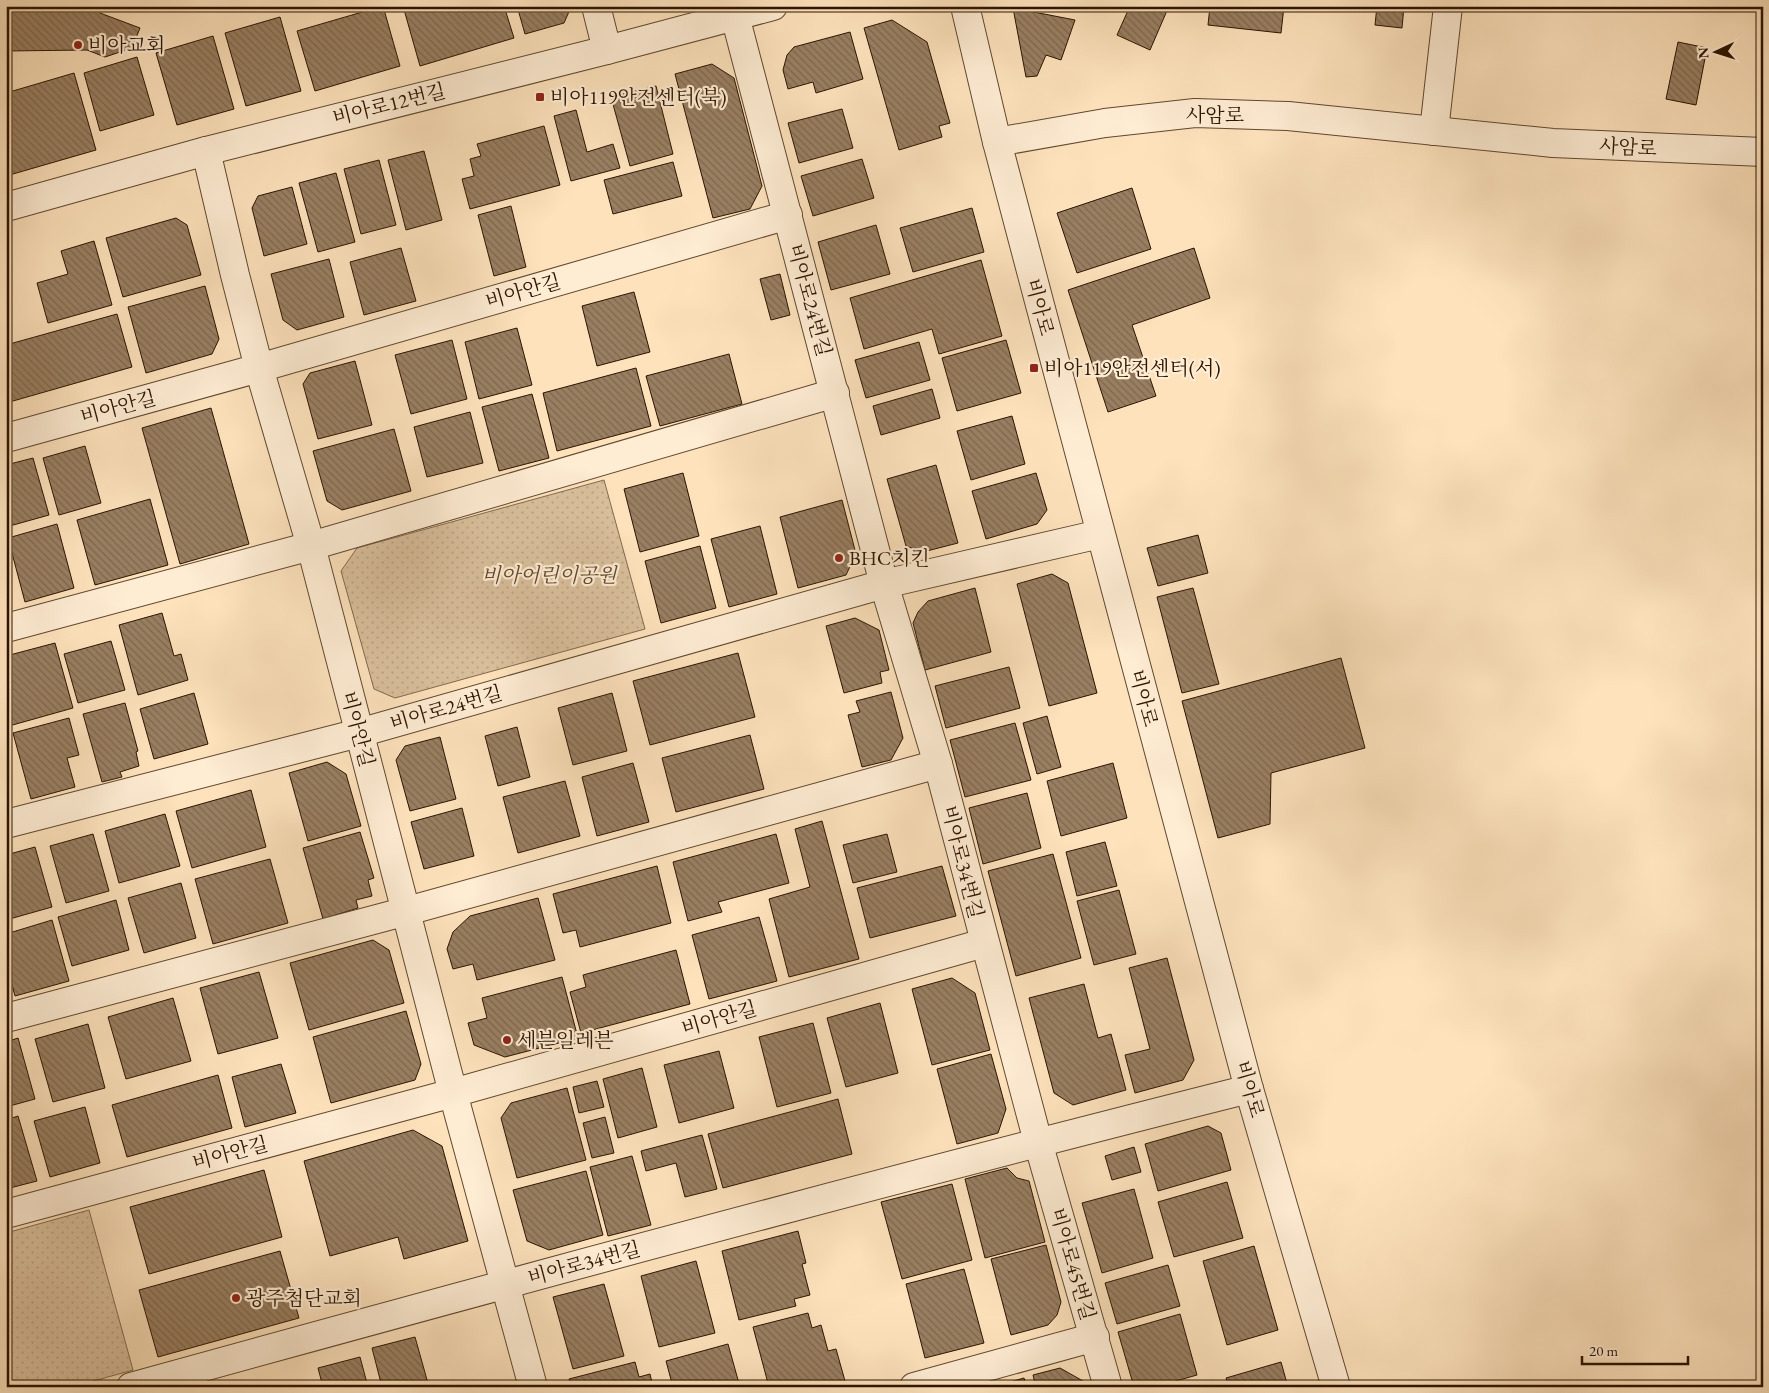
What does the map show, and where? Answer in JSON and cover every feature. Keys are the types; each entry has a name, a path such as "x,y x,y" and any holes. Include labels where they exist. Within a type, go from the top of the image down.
{"street":[{"path":"596,6 608,50"},
{"name":"비아로12번길","path":"6,207 206,150 608,50 773,6"},
{"name":"비아로","path":"965,6 997,142 1249,1089 1336,1387"},
{"path":"1434,131 1448,6"},
{"name":"비아로24번길","path":"735,16 884,584"},
{"name":"사암로","path":"997,142 1105,123 1194,113 1288,116 1553,143 1763,152"},
{"name":"비아안길","path":"206,150 259,368 311,546 453,1093 533,1387"},
{"name":"비아안길","path":"6,438 259,368 788,215"},
{"path":"6,628 311,546 835,393"},
{"name":"비아로24번길","path":"6,824 359,732 884,584 1100,534"},
{"name":"비아로34번길","path":"884,584 938,764 1038,1142"},
{"path":"6,1018 407,911 938,764"},
{"name":"비아안길","path":"6,1214 453,1093 984,943"},
{"name":"비아로34번길","path":"131,1387 506,1283 1038,1142 1249,1089"},
{"name":"비아로45번길","path":"1038,1142 1108,1387"},
{"path":"914,1387 1095,1337"}],"green space":[{"name":"비아어린이공원","path":"604,480 645,629 395,698 374,689 341,571 357,548"},
{"path":"89,1210 133,1370 72,1387 6,1387 6,1233"}],"building":[{"path":"6,6 103,6 100,13 140,28 132,48 105,57 87,50 6,51"},
{"path":"383,6 400,66 315,91 297,31"},
{"path":"403,6 504,6 514,38 420,66"},
{"path":"517,6 571,7 564,23 525,34"},
{"path":"1130,6 1169,6 1150,50 1117,35"},
{"path":"1210,6 1284,6 1281,33 1208,25"},
{"path":"1377,6 1404,6 1402,28 1375,25"},
{"path":"1013,8 1075,20 1061,60 1046,55 1037,76 1026,77"},
{"path":"280,17 301,91 246,106 225,33"},
{"path":"892,20 927,42 950,123 939,126 942,137 899,150 864,28"},
{"path":"850,32 863,79 816,93 813,82 788,89 783,70 787,55 794,47"},
{"path":"213,36 234,109 177,125 156,53"},
{"path":"1678,42 1707,48 1696,105 1666,99"},
{"path":"137,57 154,115 100,131 84,73"},
{"path":"712,64 734,78 762,186 750,209 713,218 675,74"},
{"path":"74,73 96,150 6,176 6,93"},
{"path":"656,86 673,154 630,166 611,97"},
{"path":"842,109 853,148 799,163 788,123"},
{"path":"576,110 587,152 613,144 620,168 571,181 554,116"},
{"path":"544,126 560,185 470,209 462,179 474,176 470,159 481,156 477,144"},
{"path":"424,151 442,220 406,230 388,160"},
{"path":"862,159 874,198 813,216 801,176"},
{"path":"379,160 396,225 361,234 344,169"},
{"path":"673,162 682,196 613,214 604,180"},
{"path":"336,173 355,242 318,252 299,183"},
{"path":"292,187 307,244 264,256 252,208 258,196"},
{"path":"1132,188 1151,249 1077,273 1057,213"},
{"path":"511,206 526,267 494,276 478,215"},
{"path":"972,208 984,252 913,272 900,228"},
{"path":"176,218 187,225 201,275 123,297 106,238"},
{"path":"876,225 890,274 831,290 818,242"},
{"path":"94,241 112,305 48,323 37,283 68,274 61,251"},
{"path":"401,248 416,301 364,315 350,262"},
{"path":"1194,248 1210,298 1132,325 1156,396 1108,412 1068,290"},
{"path":"329,259 344,317 297,330 283,320 271,274"},
{"path":"981,260 1002,336 939,354 932,329 864,349 850,298"},
{"path":"780,274 790,315 771,320 760,279"},
{"path":"205,286 219,339 212,354 146,373 128,307"},
{"path":"634,292 650,352 597,366 582,306"},
{"path":"117,314 132,367 6,403 6,345"},
{"path":"517,328 532,385 479,399 465,342"},
{"path":"452,340 467,399 411,414 395,355"},
{"path":"1006,340 1021,393 957,411 942,358"},
{"path":"919,342 930,380 866,398 855,360"},
{"path":"729,354 742,404 660,426 646,376"},
{"path":"355,361 372,425 318,439 303,384 310,373"},
{"path":"636,368 651,426 557,451 543,393"},
{"path":"932,389 940,418 881,435 873,406"},
{"path":"532,394 549,458 499,471 482,407"},
{"path":"211,408 249,544 180,564 142,428"},
{"path":"470,412 483,463 427,477 414,427"},
{"path":"1012,416 1025,464 971,480 957,431"},
{"path":"394,429 411,491 342,510 327,501 313,451"},
{"path":"85,446 101,503 59,515 43,458"},
{"path":"33,458 49,515 6,527 6,465"},
{"path":"936,465 958,543 923,552 906,546 887,479"},
{"path":"683,473 699,536 640,552 624,489"},
{"path":"1036,473 1047,510 1037,524 986,539 972,491"},
{"path":"150,499 168,565 95,585 77,520"},
{"path":"842,500 856,554 846,575 798,588 780,517"},
{"path":"57,524 74,588 25,602 8,538"},
{"path":"760,526 777,594 729,607 711,539"},
{"path":"1198,535 1208,573 1158,586 1147,548"},
{"path":"700,546 716,608 661,623 645,561"},
{"path":"1052,574 1068,583 1097,693 1049,706 1017,584"},
{"path":"6,579 12,599 6,601"},
{"path":"975,588 991,652 925,670 913,623 918,612 928,601"},
{"path":"1193,588 1219,684 1182,693 1157,597"},
{"path":"162,613 174,656 181,654 188,680 138,695 119,625"},
{"path":"855,618 879,630 889,670 880,672 882,683 844,693 826,626"},
{"path":"111,641 125,690 78,703 64,654"},
{"path":"55,643 73,708 9,726 6,714 6,656"},
{"path":"738,653 755,717 650,745 633,681"},
{"path":"1341,658 1365,748 1271,773 1270,824 1218,838 1182,701"},
{"path":"1009,667 1020,708 946,728 935,686"},
{"path":"891,692 903,738 891,760 862,767 848,715 860,712 856,701"},
{"path":"194,693 208,744 154,759 140,709"},
{"path":"612,693 627,751 573,765 558,708"},
{"path":"125,703 138,751 136,752 139,766 120,772 122,777 102,782 83,714"},
{"path":"1047,716 1061,767 1037,774 1023,723"},
{"path":"69,718 79,755 67,758 75,787 31,799 13,733"},
{"path":"1015,723 1031,780 965,797 950,740"},
{"path":"517,727 530,777 498,786 485,736"},
{"path":"750,735 764,789 676,812 662,758"},
{"path":"440,737 456,799 410,811 396,760 405,746"},
{"path":"327,762 346,774 361,826 308,841 289,773"},
{"path":"633,763 649,822 597,836 582,777"},
{"path":"1113,763 1127,818 1061,836 1047,781"},
{"path":"565,781 580,836 518,853 503,797"},
{"path":"251,790 266,847 192,868 176,811"},
{"path":"1027,793 1041,848 983,864 969,808"},
{"path":"462,808 474,856 424,869 411,822"},
{"path":"165,814 180,866 119,883 105,831"},
{"path":"822,821 859,959 789,977 769,899 810,887 795,829"},
{"path":"360,832 374,878 368,880 372,896 356,900 358,908 323,919 303,848"},
{"path":"93,834 109,891 66,903 50,846"},
{"path":"776,834 789,883 718,902 722,912 688,921 673,862"},
{"path":"887,834 897,872 853,883 843,845"},
{"path":"1105,842 1117,886 1077,896 1066,852"},
{"path":"35,847 52,907 6,920 6,855"},
{"path":"1053,854 1081,958 1016,976 988,871"},
{"path":"270,859 288,923 213,944 195,879"},
{"path":"657,866 671,923 580,947 576,930 563,933 553,894"},
{"path":"942,866 956,916 870,938 857,888"},
{"path":"181,883 196,938 144,953 128,898"},
{"path":"1119,890 1136,954 1094,965 1077,901"},
{"path":"538,898 555,960 477,980 473,964 453,969 447,949 453,932 470,916"},
{"path":"116,900 129,950 72,966 58,917"},
{"path":"759,917 777,981 709,999 692,935"},
{"path":"52,920 69,981 15,996 6,963 6,934"},
{"path":"373,940 389,950 404,1003 309,1030 290,963"},
{"path":"676,950 690,1004 581,1033 570,992 586,987 583,975"},
{"path":"1167,958 1194,1060 1183,1080 1135,1093 1125,1055 1150,1049 1129,968"},
{"path":"259,972 278,1038 218,1054 200,988"},
{"path":"562,977 578,1038 505,1057 474,1045 468,1023 487,1018 482,998"},
{"path":"952,978 975,993 990,1050 932,1065 912,989"},
{"path":"1084,984 1098,1038 1111,1034 1126,1090 1073,1105 1054,1093 1029,998"},
{"path":"173,998 191,1061 126,1079 108,1017"},
{"path":"880,1003 898,1073 846,1087 827,1018"},
{"path":"406,1011 421,1064 415,1080 331,1103 313,1037"},
{"path":"813,1023 831,1093 777,1107 759,1037"},
{"path":"88,1024 105,1088 53,1102 35,1039"},
{"path":"18,1038 35,1099 6,1107 6,1042"},
{"path":"719,1051 734,1108 679,1123 664,1065"},
{"path":"991,1054 1006,1109 998,1133 957,1144 937,1069"},
{"path":"281,1064 296,1113 245,1127 232,1077"},
{"path":"642,1068 657,1127 618,1138 603,1079"},
{"path":"218,1075 232,1128 127,1157 112,1105"},
{"path":"597,1081 604,1107 579,1113 573,1087"},
{"path":"567,1088 586,1160 517,1178 501,1118 511,1103"},
{"path":"838,1099 852,1154 723,1188 708,1134"},
{"path":"85,1107 100,1163 50,1177 34,1121"},
{"path":"18,1116 37,1181 6,1189 6,1120"},
{"path":"605,1117 614,1153 592,1158 583,1123"},
{"path":"1208,1126 1221,1133 1231,1170 1158,1191 1145,1144"},
{"path":"413,1130 442,1146 468,1241 404,1259 398,1237 330,1256 304,1161"},
{"path":"702,1135 717,1189 685,1197 676,1163 646,1171 641,1151"},
{"path":"1134,1147 1141,1172 1112,1180 1105,1156"},
{"path":"632,1156 651,1225 608,1236 590,1167"},
{"path":"1007,1168 1017,1178 1029,1181 1045,1242 985,1258 965,1179"},
{"path":"264,1170 282,1237 149,1274 130,1207"},
{"path":"586,1171 603,1235 549,1250 527,1241 513,1190"},
{"path":"1227,1182 1243,1238 1174,1257 1158,1202"},
{"path":"952,1184 972,1260 902,1279 881,1202"},
{"path":"1134,1189 1153,1258 1102,1273 1082,1203"},
{"path":"798,1231 806,1263 802,1264 810,1295 794,1299 796,1306 739,1320 722,1251"},
{"path":"1046,1245 1061,1302 1057,1315 1048,1325 1011,1335 991,1259"},
{"path":"1254,1246 1278,1330 1227,1345 1203,1261"},
{"path":"280,1251 299,1318 158,1357 139,1290"},
{"path":"696,1261 715,1333 659,1347 641,1276"},
{"path":"1168,1265 1180,1306 1117,1324 1105,1283"},
{"path":"964,1269 984,1343 925,1358 906,1284"},
{"path":"604,1284 624,1356 573,1369 553,1297"},
{"path":"808,1313 812,1328 821,1325 828,1351 836,1349 845,1381 823,1387 769,1387 753,1327"},
{"path":"1180,1314 1197,1375 1155,1387 1134,1387 1118,1332"},
{"path":"415,1337 429,1387 382,1387 372,1348"},
{"path":"728,1344 740,1387 673,1387 666,1361"},
{"path":"360,1357 368,1387 323,1387 318,1368"},
{"path":"635,1362 639,1377 650,1374 653,1387 571,1387 569,1379"},
{"path":"1281,1362 1288,1387 1229,1387 1226,1378"},
{"path":"1060,1368 1083,1381 1084,1387 1036,1387 1033,1375"},
{"path":"1024,1378 1027,1387 992,1387"}],"place":[{"name":"비아교회","path":"78,45"},
{"name":"비아119안전센터(북)","path":"540,97"},
{"name":"비아119안전센터(서)","path":"1034,368"},
{"name":"BHC치킨","path":"839,558"},
{"name":"세븐일레븐","path":"507,1040"},
{"name":"광주첨단교회","path":"236,1298"}]}
